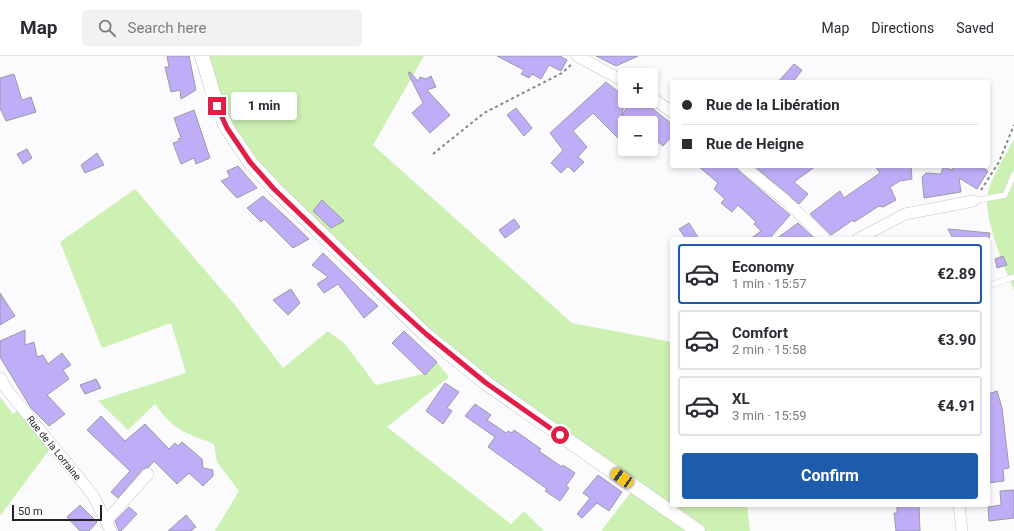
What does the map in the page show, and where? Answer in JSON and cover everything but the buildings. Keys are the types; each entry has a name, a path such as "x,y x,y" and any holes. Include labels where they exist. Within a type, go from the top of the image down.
{"street":[{"path":"202,56 217,106 227,128 250,162 274,189 431,339 486,383 698,531"},
{"path":"578,57 618,78"},
{"path":"658,102 670,111"},
{"path":"746,168 784,198 824,237"},
{"path":"862,237 905,214 973,201"},
{"name":"Rue de la Lorraine","path":"0,378 8,391 93,495 109,526 148,474"},
{"path":"959,507 962,531"}],"lane":[{"path":"973,201 1005,195 1014,174"},
{"path":"990,285 1014,277"}],"path":[{"path":"433,154 484,113 562,73 578,57"},
{"path":"973,201 999,162 1014,125"}],"green space":[{"path":"202,56 424,56 373,145 572,323 670,342 670,507 747,507 750,531 601,531 635,487 486,383 395,305 227,128"},
{"path":"1014,139 1014,290 992,233 987,209 987,199 994,177"},
{"path":"135,189 234,304 283,368 328,331 345,344 376,385 427,373 437,362 449,377 387,427 511,524 524,511 544,531 215,531 239,491 217,462 214,444 180,430 168,420 155,404 128,430 98,401 186,373 171,323 102,348 60,242"},
{"path":"0,397 13,414 22,408 52,446 0,516"}],"route":[{"path":"217,106 227,128 250,162 274,189 367,276 394,305 449,354 486,383 560,435"}]}
